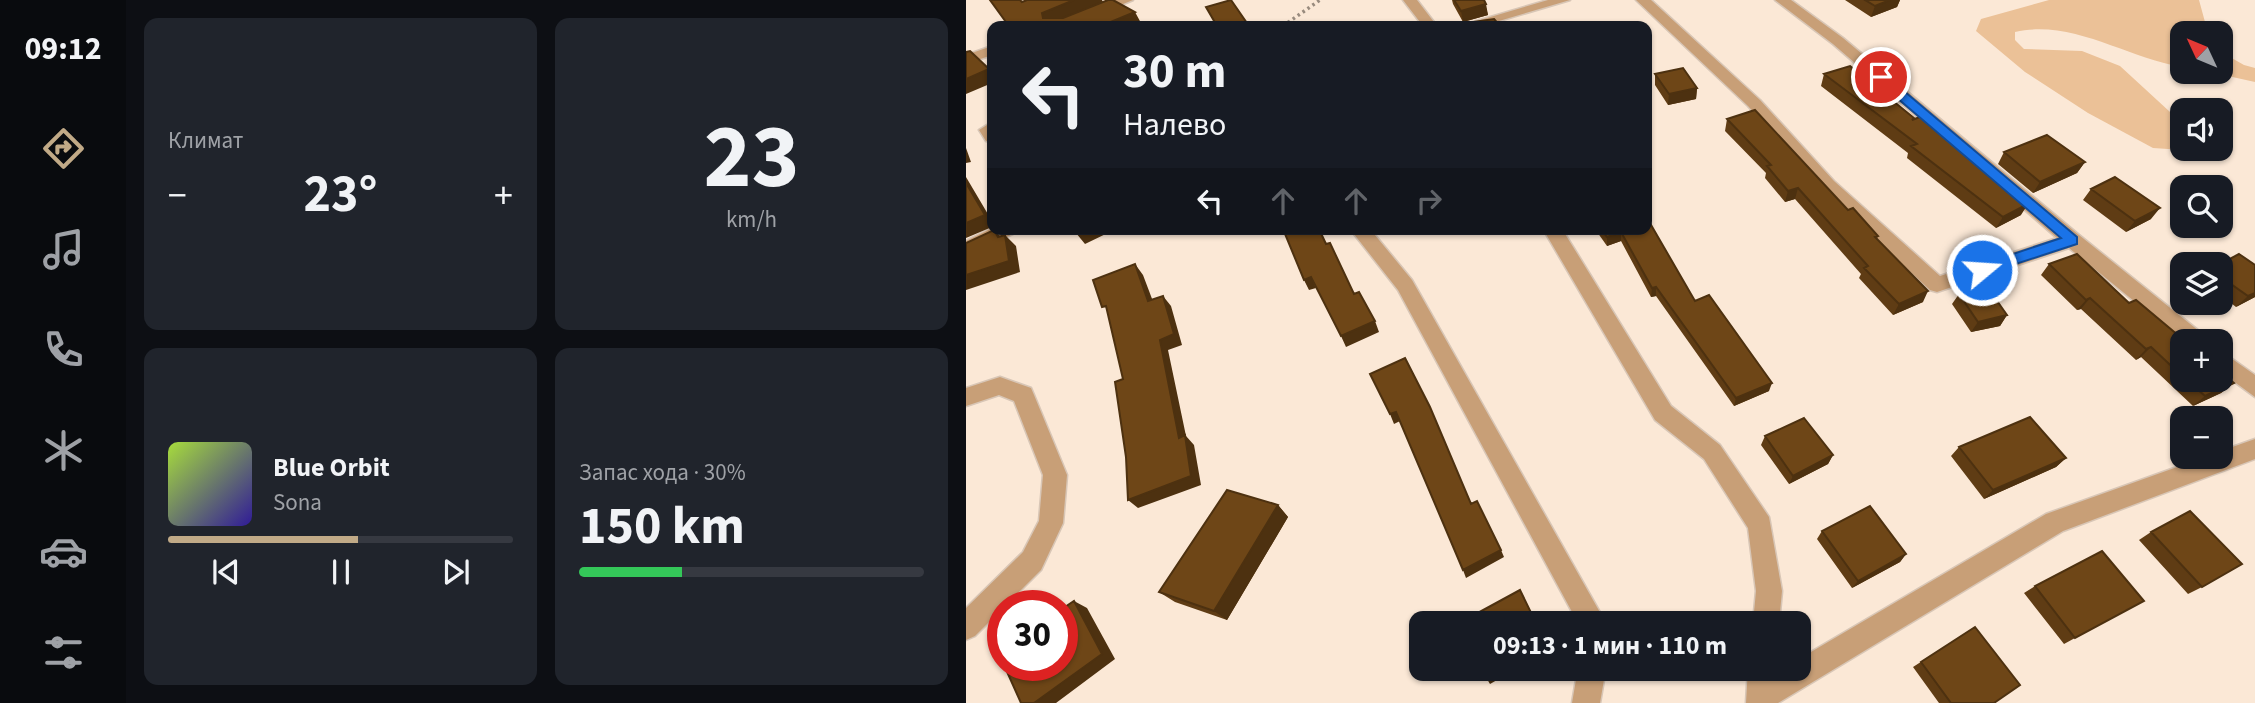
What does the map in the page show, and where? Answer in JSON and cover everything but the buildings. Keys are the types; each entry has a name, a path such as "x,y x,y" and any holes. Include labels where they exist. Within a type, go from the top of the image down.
{"street":[{"path":"1070,21 1125,0"},
{"path":"1410,0 1426,21"},
{"path":"1485,21 1563,0"},
{"path":"1643,0 1754,103 1828,185 1937,285 2072,240"},
{"path":"1782,0 1838,41 2072,240 2182,329"},
{"path":"966,60 987,52"},
{"path":"966,249 994,235"},
{"path":"1364,235 1405,285 1586,611"},
{"path":"1556,235 1663,413 1712,452 1760,525 1769,591 1767,611"},
{"path":"2233,370 2255,388"},
{"path":"966,397 1000,386 1023,395 1055,475 1051,523 1032,561 966,627"},
{"path":"1760,700 2055,522 2255,449"},
{"path":"1586,703 1590,681"},
{"path":"1760,700 1761,681"}],"path":[{"path":"1290,21 1321,0"}],"shaded area":[{"path":"2049,0 2199,0 2205,21 2170,21 2170,64 2079,35 2037,29 2015,32 2015,40 2024,49 2082,51 2120,66 2170,112 2170,149 2153,148 2088,113 2025,72 1976,31 1981,19"},
{"path":"2233,59 2255,68 2255,82 2233,77"}],"route":[{"path":"1881,77 2072,240 1982,270"}]}
